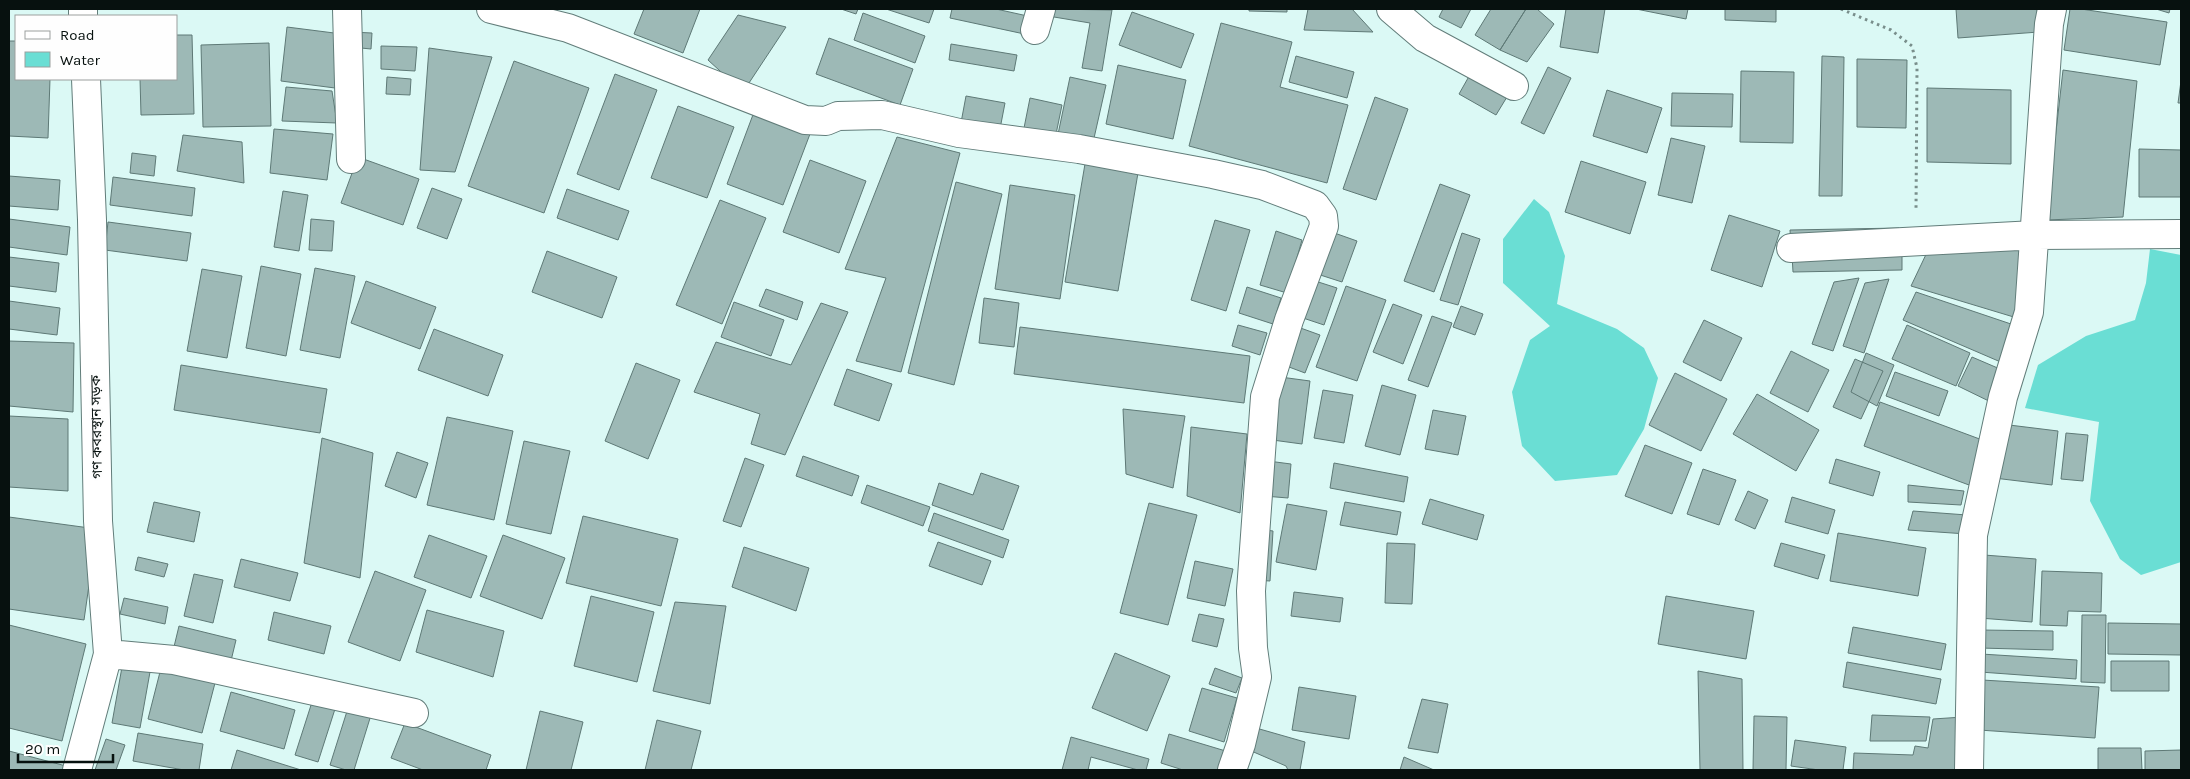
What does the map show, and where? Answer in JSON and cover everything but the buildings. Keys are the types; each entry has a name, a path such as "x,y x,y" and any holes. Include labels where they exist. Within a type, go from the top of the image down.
{"street":[{"path":"347,9 351,158"},
{"path":"491,9 568,28 804,120 826,121 838,116 882,115 959,133 1079,149 1213,174 1262,185 1316,205 1323,216 1324,226 1289,320 1265,397 1251,591 1253,648 1257,677 1241,744 1232,770"},
{"path":"1391,9 1424,38 1514,86"},
{"path":"1969,770 1973,536 2003,397 2029,312 2036,235 2049,24 2052,9"},
{"name":"গণ কবরস্থান সড়ক","path":"78,770 108,654 98,521 92,220 86,80"},
{"path":"1791,248 2036,235 2181,234"},
{"path":"108,654 174,660 414,713"}],"path":[{"path":"1840,9 1891,30 1912,46 1917,68 1916,241"}],"water":[{"path":"1534,199 1549,212 1565,256 1557,304 1617,329 1644,348 1658,378 1644,429 1617,475 1555,481 1522,446 1512,392 1530,340 1550,326 1503,283 1503,239"},
{"path":"2150,249 2181,255 2181,562 2141,575 2120,559 2090,501 2099,422 2025,408 2038,365 2086,336 2135,320 2146,283"}]}
